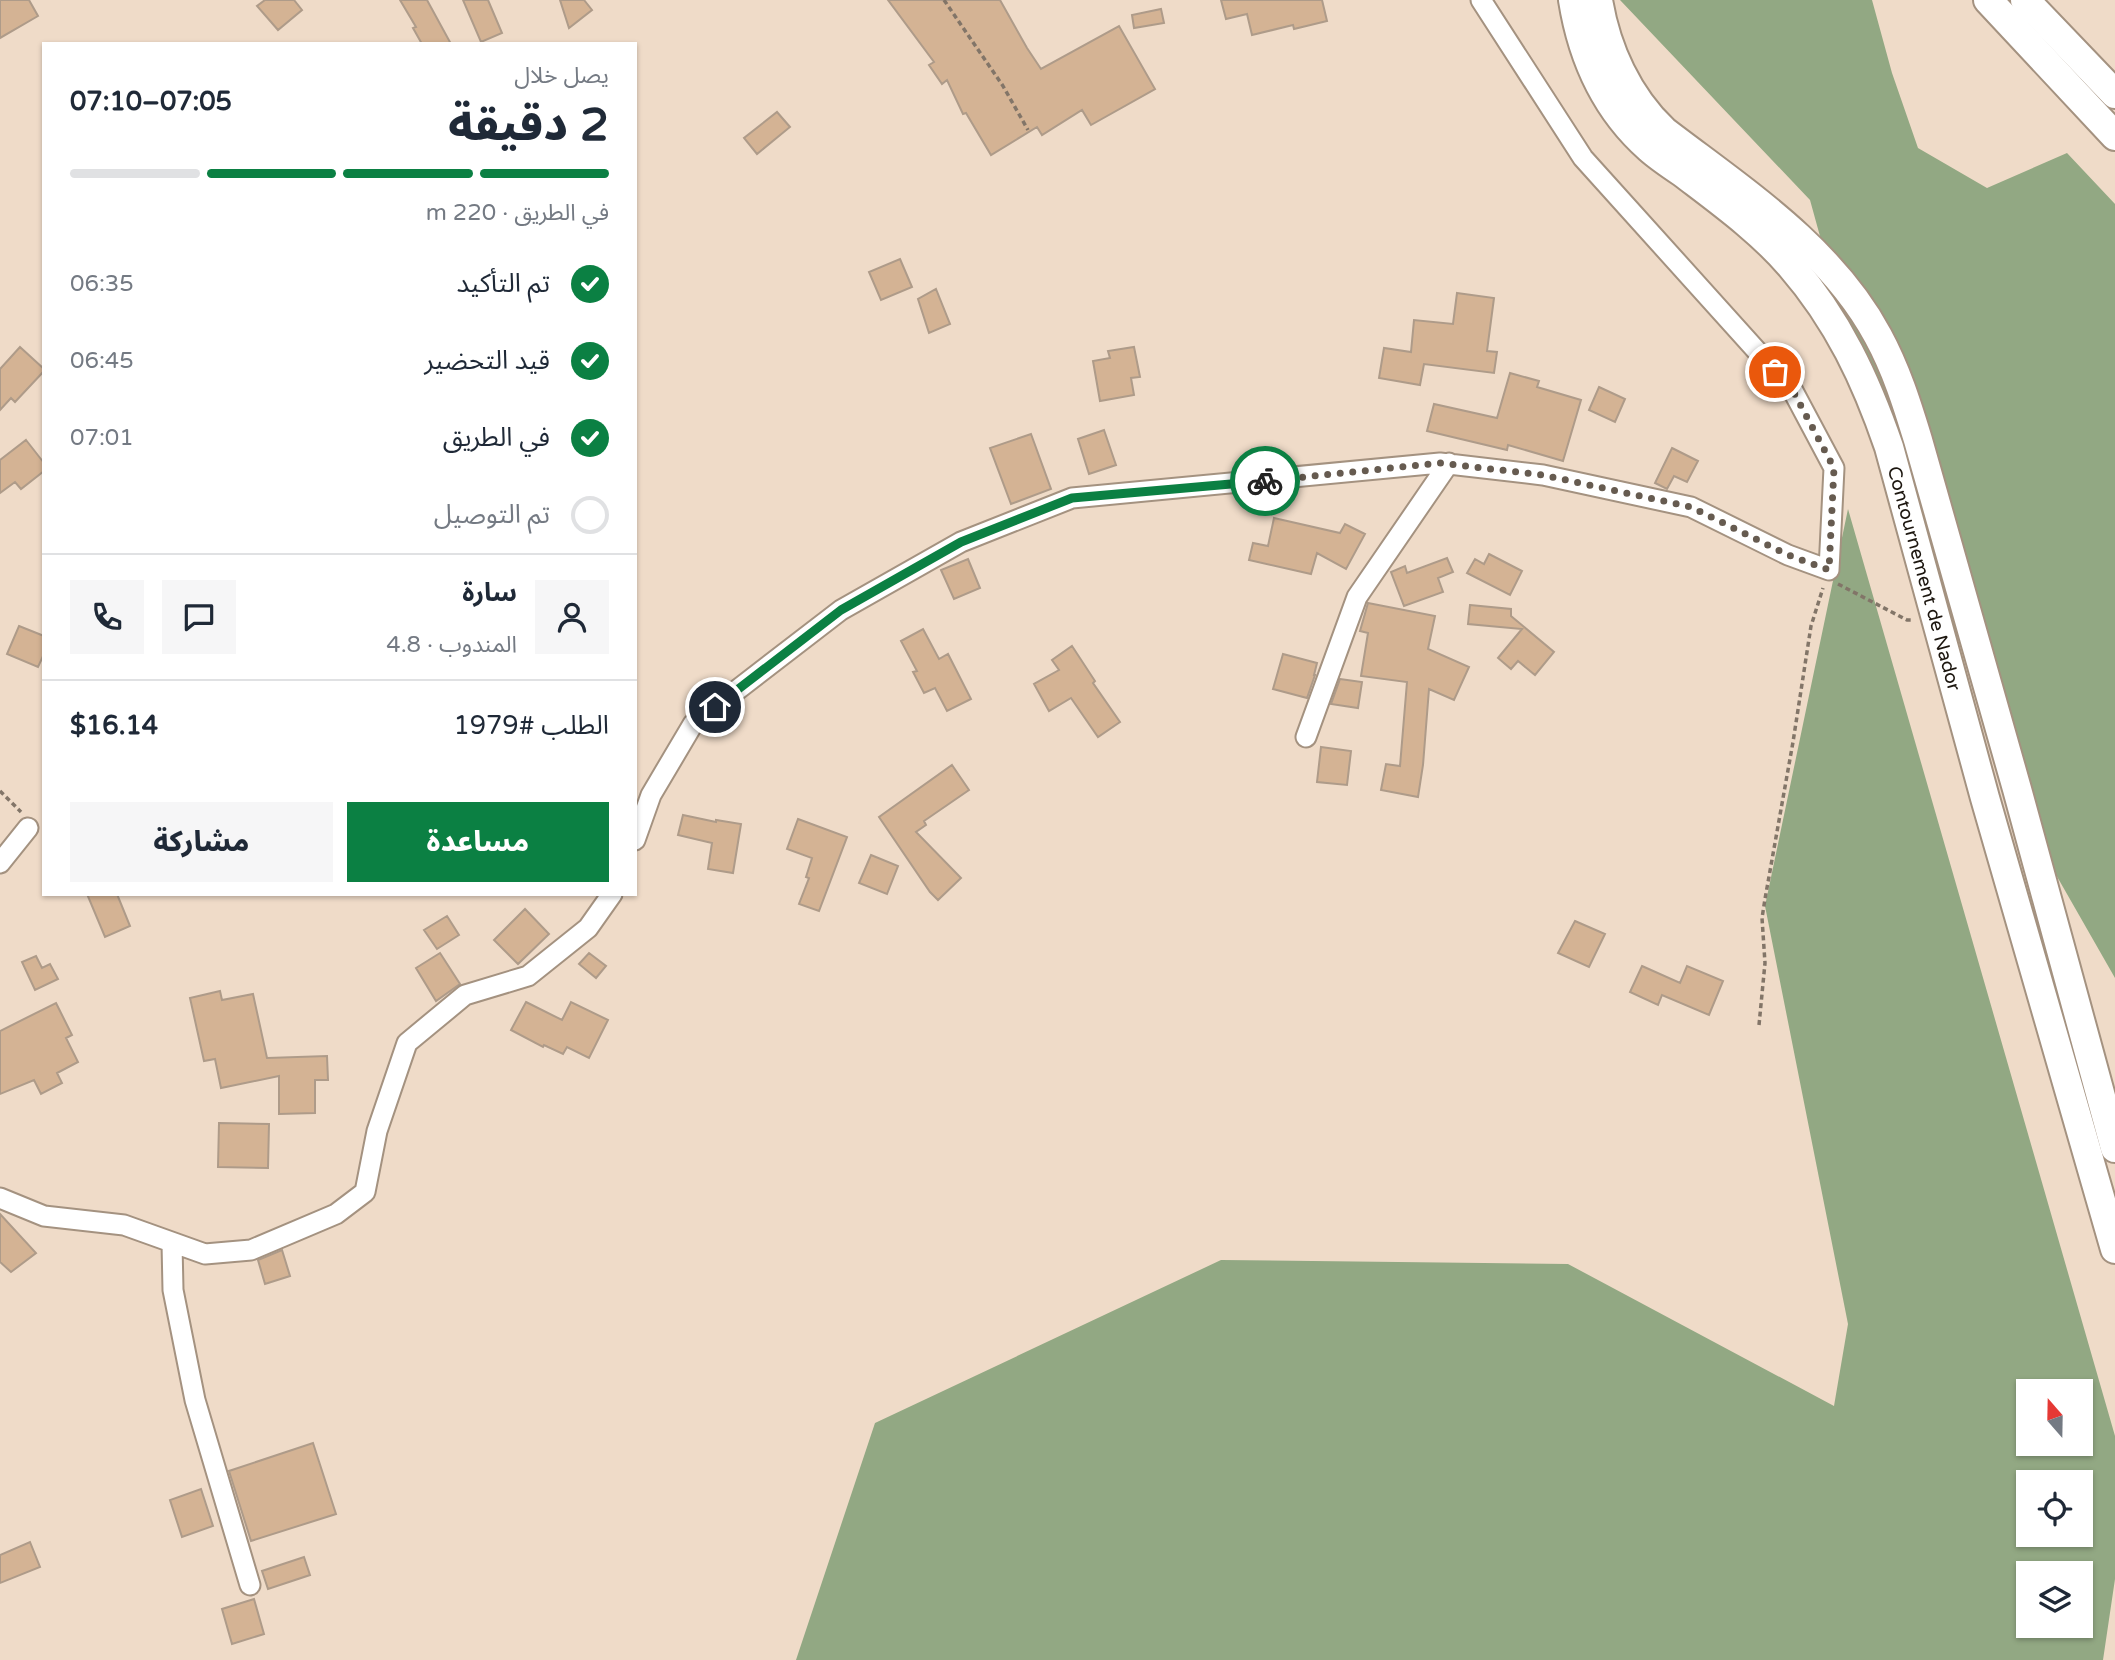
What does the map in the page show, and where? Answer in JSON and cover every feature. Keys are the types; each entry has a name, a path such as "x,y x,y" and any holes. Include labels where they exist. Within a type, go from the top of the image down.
{"highway":[{"name":"Contournement de Nador","path":"1573,0 1578,31 1594,74 1617,113 1648,147 1755,229 1791,266 1823,307 1850,351 1872,398 1889,447 1985,798 2115,1250"},
{"name":"Contournement de Nador","path":"1598,0 1601,19 1614,56 1637,100 1649,116 1664,131 1802,241 1866,315 1901,387 2017,789 2115,1148"},
{"path":"1988,0 2115,136"},
{"path":"2025,0 2115,94"},
{"path":"1985,798 2017,789"}],"street":[{"path":"637,834 651,795 693,724 841,610 961,542 1072,498 1448,463 1543,475 1691,507 1828,575 1834,468 1793,391 1583,158 1481,0"},
{"path":"1306,737 1357,597 1448,463"},
{"path":"0,863 28,828"},
{"path":"0,1198 44,1216 124,1226 205,1254 251,1250 336,1214 365,1192 377,1131 407,1043 465,995 528,975 588,928 611,896"},
{"path":"172,1242 173,1290 195,1400 250,1585"}],"path":[{"path":"944,0 1003,86 1028,130"},
{"path":"1759,1025 1765,963 1762,918 1811,626 1828,575 1836,582 1907,620 1917,620 1934,613"},
{"path":"0,790 26,817 28,828"}],"green space":[{"path":"1620,0 1872,0 1892,73 1918,148 1987,188 2067,153 2115,204 2115,978 2015,803 1847,334 1810,200"},
{"path":"1848,509 2115,1436 2115,1579 2103,1660 796,1660 875,1423 1221,1260 1568,1264 1834,1406 1848,1324 1765,906"}],"building":[{"path":"0,0 29,0 38,16 0,38"},
{"path":"265,0 294,0 302,10 278,30 257,6"},
{"path":"400,0 427,0 450,42 421,42 413,28 416,27"},
{"path":"463,0 488,0 502,33 481,42"},
{"path":"560,0 584,0 592,10 569,28"},
{"path":"888,0 1000,0 1041,69 1119,26 1155,89 1091,125 1082,110 1042,135 1037,127 991,155 966,113 963,114 947,80 942,84 929,65 934,62"},
{"path":"1221,0 1322,0 1327,21 1294,29 1293,25 1252,35 1247,14 1226,19"},
{"path":"1161,9 1164,23 1134,28 1132,15"},
{"path":"777,112 790,127 757,154 744,138"},
{"path":"900,259 912,287 881,300 869,272"},
{"path":"936,289 950,324 929,333 918,299"},
{"path":"1457,293 1494,298 1487,351 1497,352 1494,373 1424,364 1420,385 1379,378 1384,348 1411,352 1414,320 1453,324"},
{"path":"20,347 42,367 42,373 15,402 11,398 0,410 0,369"},
{"path":"1134,347 1140,377 1131,378 1134,395 1100,401 1093,361 1110,358 1108,351"},
{"path":"1510,373 1539,381 1537,387 1581,400 1563,461 1508,445 1507,450 1427,431 1434,404 1497,418"},
{"path":"1599,387 1625,399 1615,422 1589,410"},
{"path":"1104,430 1116,465 1089,474 1078,439"},
{"path":"1031,434 1051,489 1011,504 990,448"},
{"path":"26,440 42,460 42,473 21,489 15,482 0,493 0,460"},
{"path":"1672,448 1698,461 1687,482 1674,476 1667,489 1655,483"},
{"path":"1274,518 1340,533 1345,524 1365,534 1346,569 1317,553 1311,574 1249,560 1253,543 1268,546"},
{"path":"1489,554 1522,571 1510,595 1467,573 1475,559 1484,564"},
{"path":"1447,558 1453,572 1438,578 1443,592 1404,606 1391,572 1405,566 1407,573"},
{"path":"968,559 980,588 954,599 941,570"},
{"path":"1368,603 1435,616 1428,649 1469,667 1454,700 1429,689 1418,797 1381,790 1386,764 1400,766 1407,682 1361,676 1368,633 1360,631"},
{"path":"1470,605 1511,609 1511,616 1554,652 1535,675 1518,661 1511,669 1498,658 1522,629 1468,624"},
{"path":"19,626 42,635 42,658 38,667 7,654"},
{"path":"923,629 939,659 948,654 971,699 947,711 935,688 924,693 913,672 917,671 901,641"},
{"path":"1072,646 1120,722 1098,737 1071,698 1049,711 1034,684 1059,670 1052,660"},
{"path":"1283,654 1317,663 1307,698 1273,689"},
{"path":"1340,679 1362,682 1358,708 1331,704"},
{"path":"1321,747 1351,751 1347,785 1317,782"},
{"path":"952,765 969,790 924,821 926,825 916,832 961,878 938,900 879,817"},
{"path":"683,815 741,824 733,873 708,869 712,843 678,835"},
{"path":"798,819 847,837 819,911 799,904 809,878 806,877 812,858 787,849"},
{"path":"871,855 898,866 887,894 859,883"},
{"path":"88,896 118,896 130,926 105,937"},
{"path":"525,909 549,934 518,964 494,940"},
{"path":"447,916 459,935 437,949 424,930"},
{"path":"1575,921 1605,934 1589,967 1558,953"},
{"path":"440,953 460,984 436,1001 416,968"},
{"path":"589,953 606,966 596,978 579,964"},
{"path":"36,956 42,968 50,964 58,979 35,990 22,962"},
{"path":"1642,966 1680,983 1687,966 1723,981 1709,1015 1662,995 1658,1005 1630,992"},
{"path":"220,991 222,1000 253,994 267,1058 327,1056 328,1080 315,1080 315,1113 279,1114 279,1076 221,1088 215,1059 204,1061 190,998"},
{"path":"526,1002 562,1020 571,1002 608,1020 589,1058 567,1047 563,1054 544,1045 543,1047 511,1030"},
{"path":"56,1003 72,1035 66,1038 78,1062 57,1073 62,1083 41,1094 34,1080 0,1094 0,1031"},
{"path":"219,1123 269,1124 268,1168 218,1167"},
{"path":"0,1214 36,1253 11,1272 0,1262"},
{"path":"282,1250 290,1276 265,1284 258,1260"},
{"path":"313,1443 336,1514 251,1541 229,1471"},
{"path":"201,1489 213,1526 182,1537 170,1500"},
{"path":"30,1542 40,1567 0,1583 0,1555"},
{"path":"304,1557 310,1575 268,1589 262,1571"},
{"path":"254,1599 264,1634 232,1644 222,1609"}],"way so far":[{"path":"1265,481 1440,463 1543,475 1691,507 1788,555 1829,570 1834,468 1793,391 1775,372"}],"route":[{"path":"715,707 841,610 961,542 1072,498 1265,481"}]}
